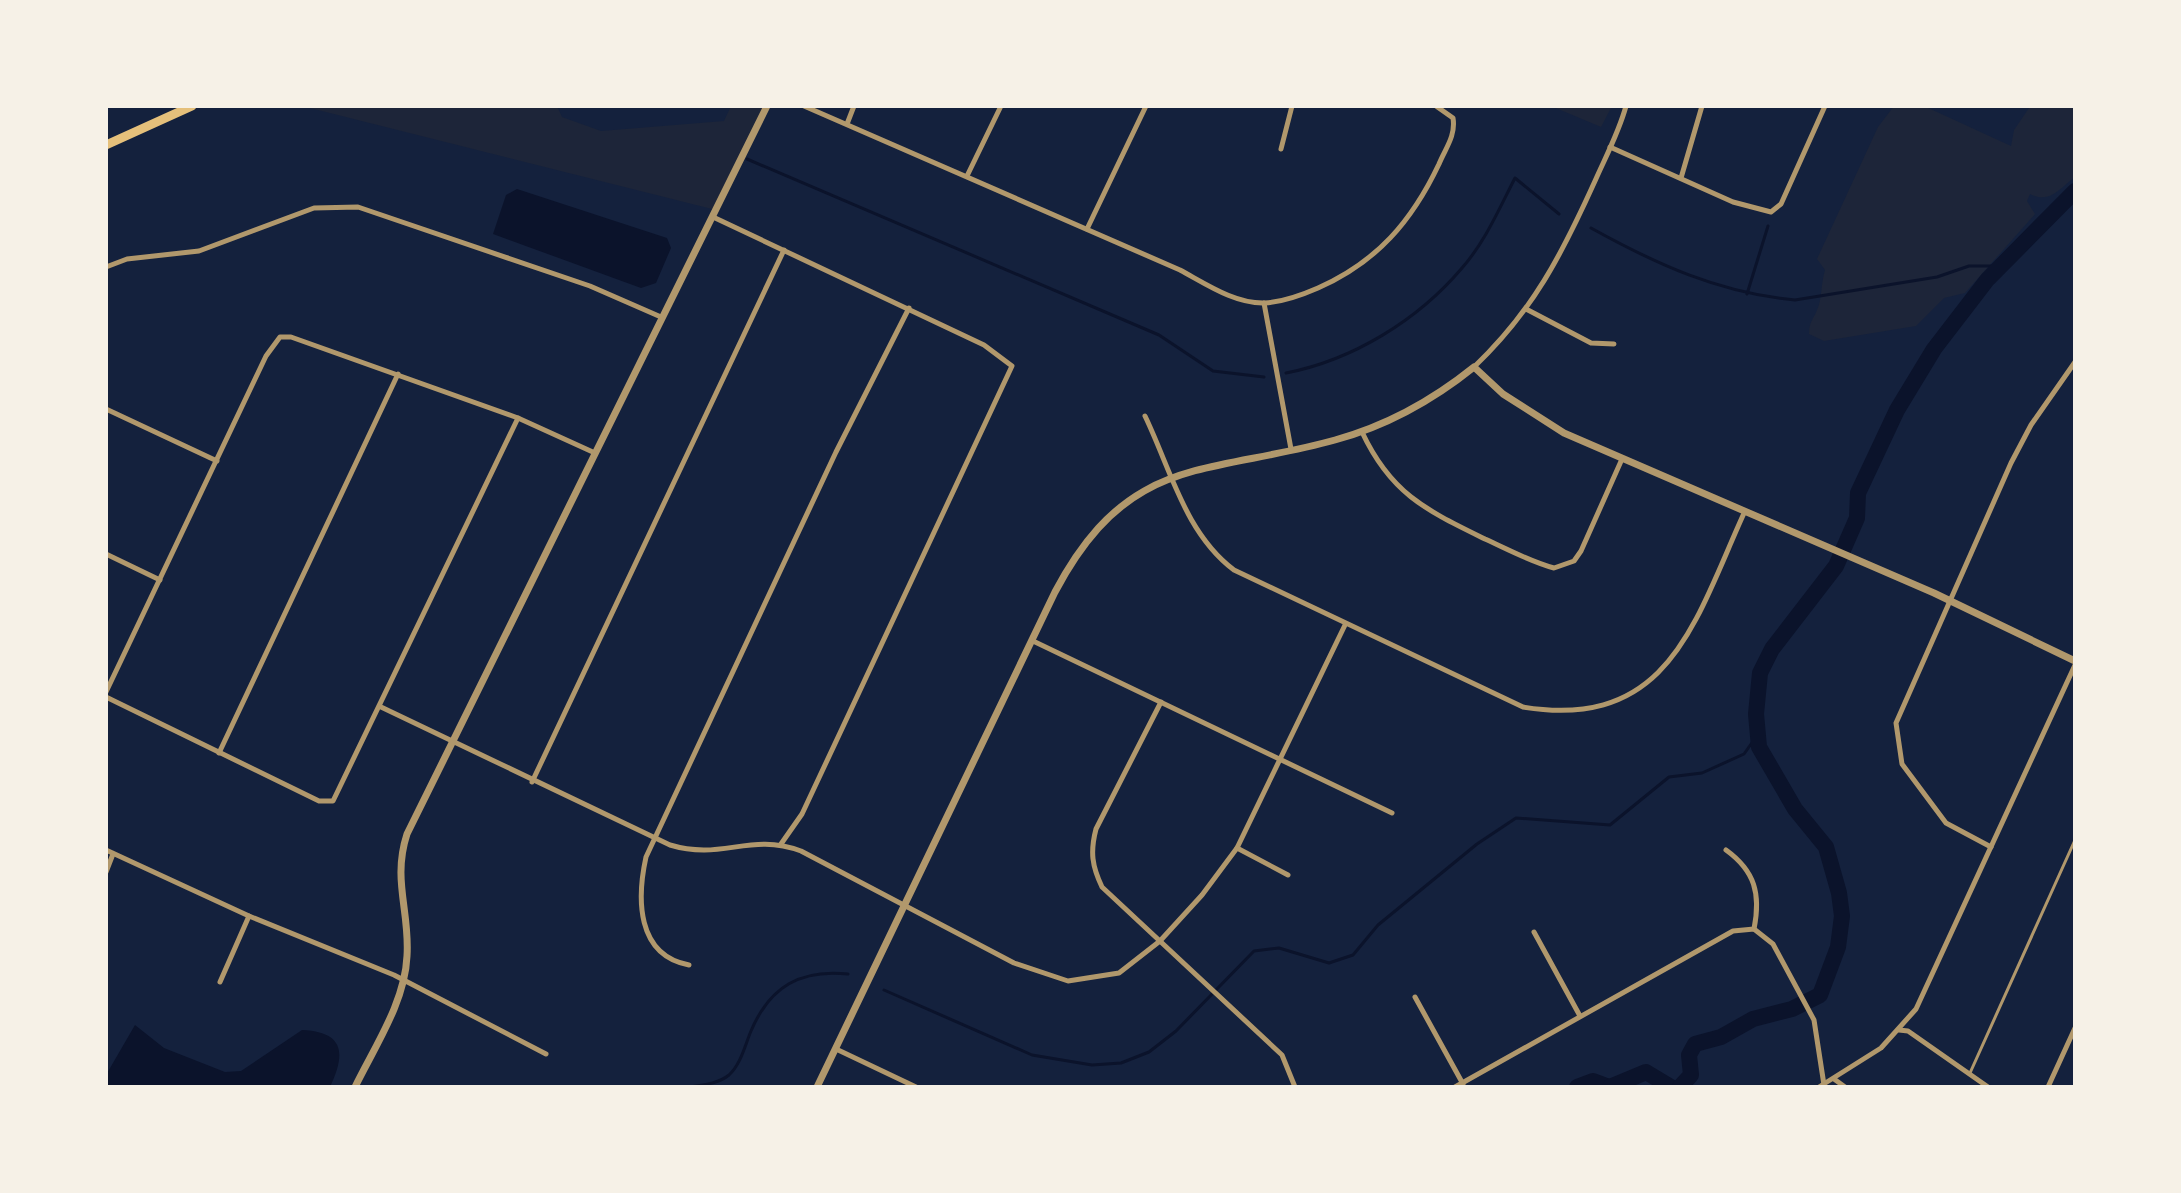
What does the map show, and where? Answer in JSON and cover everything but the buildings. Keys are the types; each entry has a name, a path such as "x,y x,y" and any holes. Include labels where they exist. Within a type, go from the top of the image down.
{"highway":[{"path":"106,145 192,106"}],"street":[{"path":"355,1087 404,982 408,946 399,888 402,851 411,824 767,106"},
{"path":"804,106 1180,270 1218,292 1264,303 1301,295 1340,278 1391,240 1430,185 1452,137 1453,118 1436,106"},
{"path":"847,124 854,106"},
{"path":"967,176 1001,106"},
{"path":"1087,229 1146,106"},
{"path":"1281,149 1292,106"},
{"path":"817,1087 1064,576 1084,545 1132,499 1172,476 1216,463 1362,432 1436,395 1474,367 1506,336 1563,250 1626,106"},
{"path":"1681,178 1702,106"},
{"path":"1610,147 1747,207 1775,210 1787,192 1825,106"},
{"path":"106,267 127,259 199,251 314,208 358,207 590,286 661,317"},
{"path":"713,217 984,345 1012,366 802,814 781,844"},
{"path":"532,782 784,250"},
{"path":"1264,303 1291,449"},
{"path":"689,965 677,963 656,947 644,925 639,896 641,873 654,839 836,452 909,308"},
{"path":"1526,309 1591,343 1614,344"},
{"path":"518,418 338,796 329,804 219,753 106,695 266,356 280,337 291,337 518,418 595,453"},
{"path":"1991,847 1946,823 1898,754 1898,714 2031,425 2075,362"},
{"path":"1455,1087 1733,931 1754,929 1773,944 1816,1027 1822,1086 1863,1062 1898,1030 1926,988 2075,663 1950,601 1622,459 1536,417 1474,367"},
{"path":"219,753 398,374"},
{"path":"106,409 217,461"},
{"path":"1145,416 1195,528 1221,561 1345,625 1523,707 1561,714 1602,707 1642,690 1680,650 1745,511"},
{"path":"1362,432 1382,468 1410,499 1449,522 1554,568 1574,561 1581,551 1622,459"},
{"path":"106,554 160,580"},
{"path":"381,707 654,839 687,850 712,852 751,842 781,844 1014,963 1068,981 1119,973 1160,941 1202,895 1237,848 1345,625"},
{"path":"1033,641 1392,813"},
{"path":"1161,702 1096,829 1091,847 1093,868 1102,887 1282,1055 1295,1087"},
{"path":"1237,848 1288,875"},
{"path":"106,850 249,916 404,982 546,1054"},
{"path":"1726,850 1752,873 1758,904 1754,929"},
{"path":"106,872 113,854"},
{"path":"220,982 249,916"},
{"path":"1534,932 1580,1016"},
{"path":"1415,997 1463,1084"},
{"path":"2048,1087 2075,1028"},
{"path":"1898,1030 1908,1031 1988,1087"},
{"path":"836,1049 916,1087"},
{"path":"1834,1079 1845,1087"}],"lane":[{"path":"1969,1076 2075,840"}],"shaded area":[{"path":"557,106 562,117 601,131 724,121 731,106 767,106 716,210 310,108"},
{"path":"1551,106 1612,106 1601,127"},
{"path":"1894,106 1924,106 2011,146 2014,130 2029,108 2075,106 2075,177 2049,196 2030,194 2027,201 2035,214 1965,293 1944,298 1916,326 1824,341 1809,334 1820,301 1825,270 1817,259 1878,127"},
{"path":"517,189 667,238 671,248 656,283 641,288 493,234 506,195"},
{"path":"135,1025 164,1048 225,1072 241,1071 302,1030 327,1035 334,1040 338,1047 338,1065 330,1087 106,1087 106,1075"}],"waterway":[{"path":"747,159 1159,335 1213,371 1264,377"},
{"path":"1286,373 1360,348 1425,305 1445,287 1478,247 1515,178 1559,214"},
{"path":"1680,1087 1691,1075 1689,1055 1695,1044 1721,1037 1753,1019 1792,1009 1820,995 1838,947 1842,916 1826,847 1795,809 1759,747 1756,714 1760,673 1772,649 1836,566 1857,518 1858,493 1897,410 1934,349 1987,280 2075,191"},
{"path":"1747,294 1768,226"},
{"path":"1591,228 1664,265 1714,284 1795,300 1937,277 1969,266 1999,266"},
{"path":"884,990 1032,1055 1092,1065 1121,1063 1149,1052 1176,1031 1254,951 1279,948 1329,963 1353,955 1378,925 1477,844 1516,818 1610,825 1669,777 1702,773 1744,754 1756,737"},
{"path":"688,1087 715,1082 733,1071 759,1015 768,1002 789,984 816,974 848,974"},
{"path":"1610,1087 1646,1072 1671,1087"},
{"path":"1577,1087 1593,1081 1609,1087"},
{"path":"574,1087 662,1087"}]}
